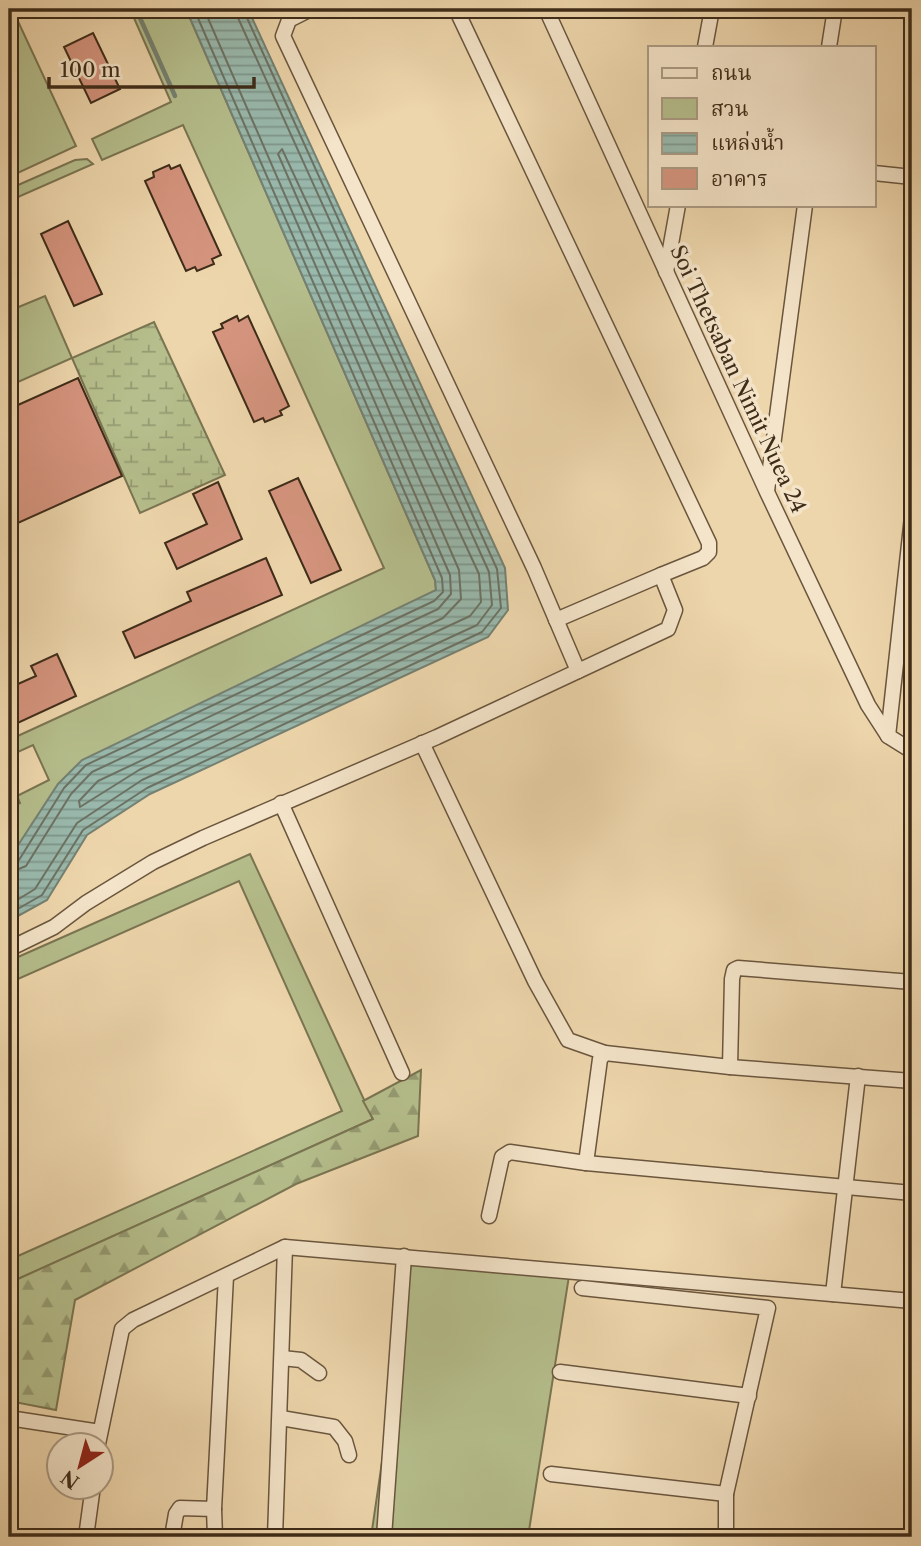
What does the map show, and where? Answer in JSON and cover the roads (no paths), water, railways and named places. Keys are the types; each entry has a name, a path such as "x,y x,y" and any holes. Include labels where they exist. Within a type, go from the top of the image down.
{"street":[{"path":"311,9 289,20 283,36 578,671"},
{"path":"456,9 709,544 709,552 703,558 556,620"},
{"name":"Soi Thetsaban Nimit Nuea 24","path":"546,9 767,492 868,705 888,736 912,751"},
{"path":"705,46 712,9"},
{"path":"829,46 835,9"},
{"path":"876,173 912,177"},
{"path":"666,272 678,206"},
{"path":"767,492 805,206"},
{"path":"888,736 912,517"},
{"path":"9,948 54,927 86,903 153,862 281,803 422,743 668,629 675,610 661,575"},
{"path":"422,743 518,946 564,1034 573,1043 605,1053 730,1067 912,1081"},
{"path":"281,803 402,1073"},
{"path":"730,1067 732,979 734,970 738,968 912,982"},
{"path":"586,1163 600,1059 605,1053"},
{"path":"833,1294 858,1076"},
{"path":"489,1216 505,1153 912,1193"},
{"path":"101,1430 122,1329 133,1320 285,1247 912,1301"},
{"path":"275,1537 285,1247"},
{"path":"384,1537 404,1256"},
{"path":"215,1537 214,1509 226,1276"},
{"path":"582,1288 768,1308 726,1494 726,1537"},
{"path":"282,1358 301,1360 319,1373"},
{"path":"560,1371 748,1396"},
{"path":"9,1418 63,1430"},
{"path":"281,1418 334,1427 345,1441 348,1455"},
{"path":"551,1474 726,1494"},
{"path":"86,1537 91,1500"},
{"path":"172,1537 177,1510 214,1509"}],"water":[{"path":"186,9 248,9 505,568 508,610 488,637 150,794 87,835 47,900 9,921 9,859 58,784 82,760 436,590 435,580"}],"waterway":[{"path":"136,9 175,96"}]}
